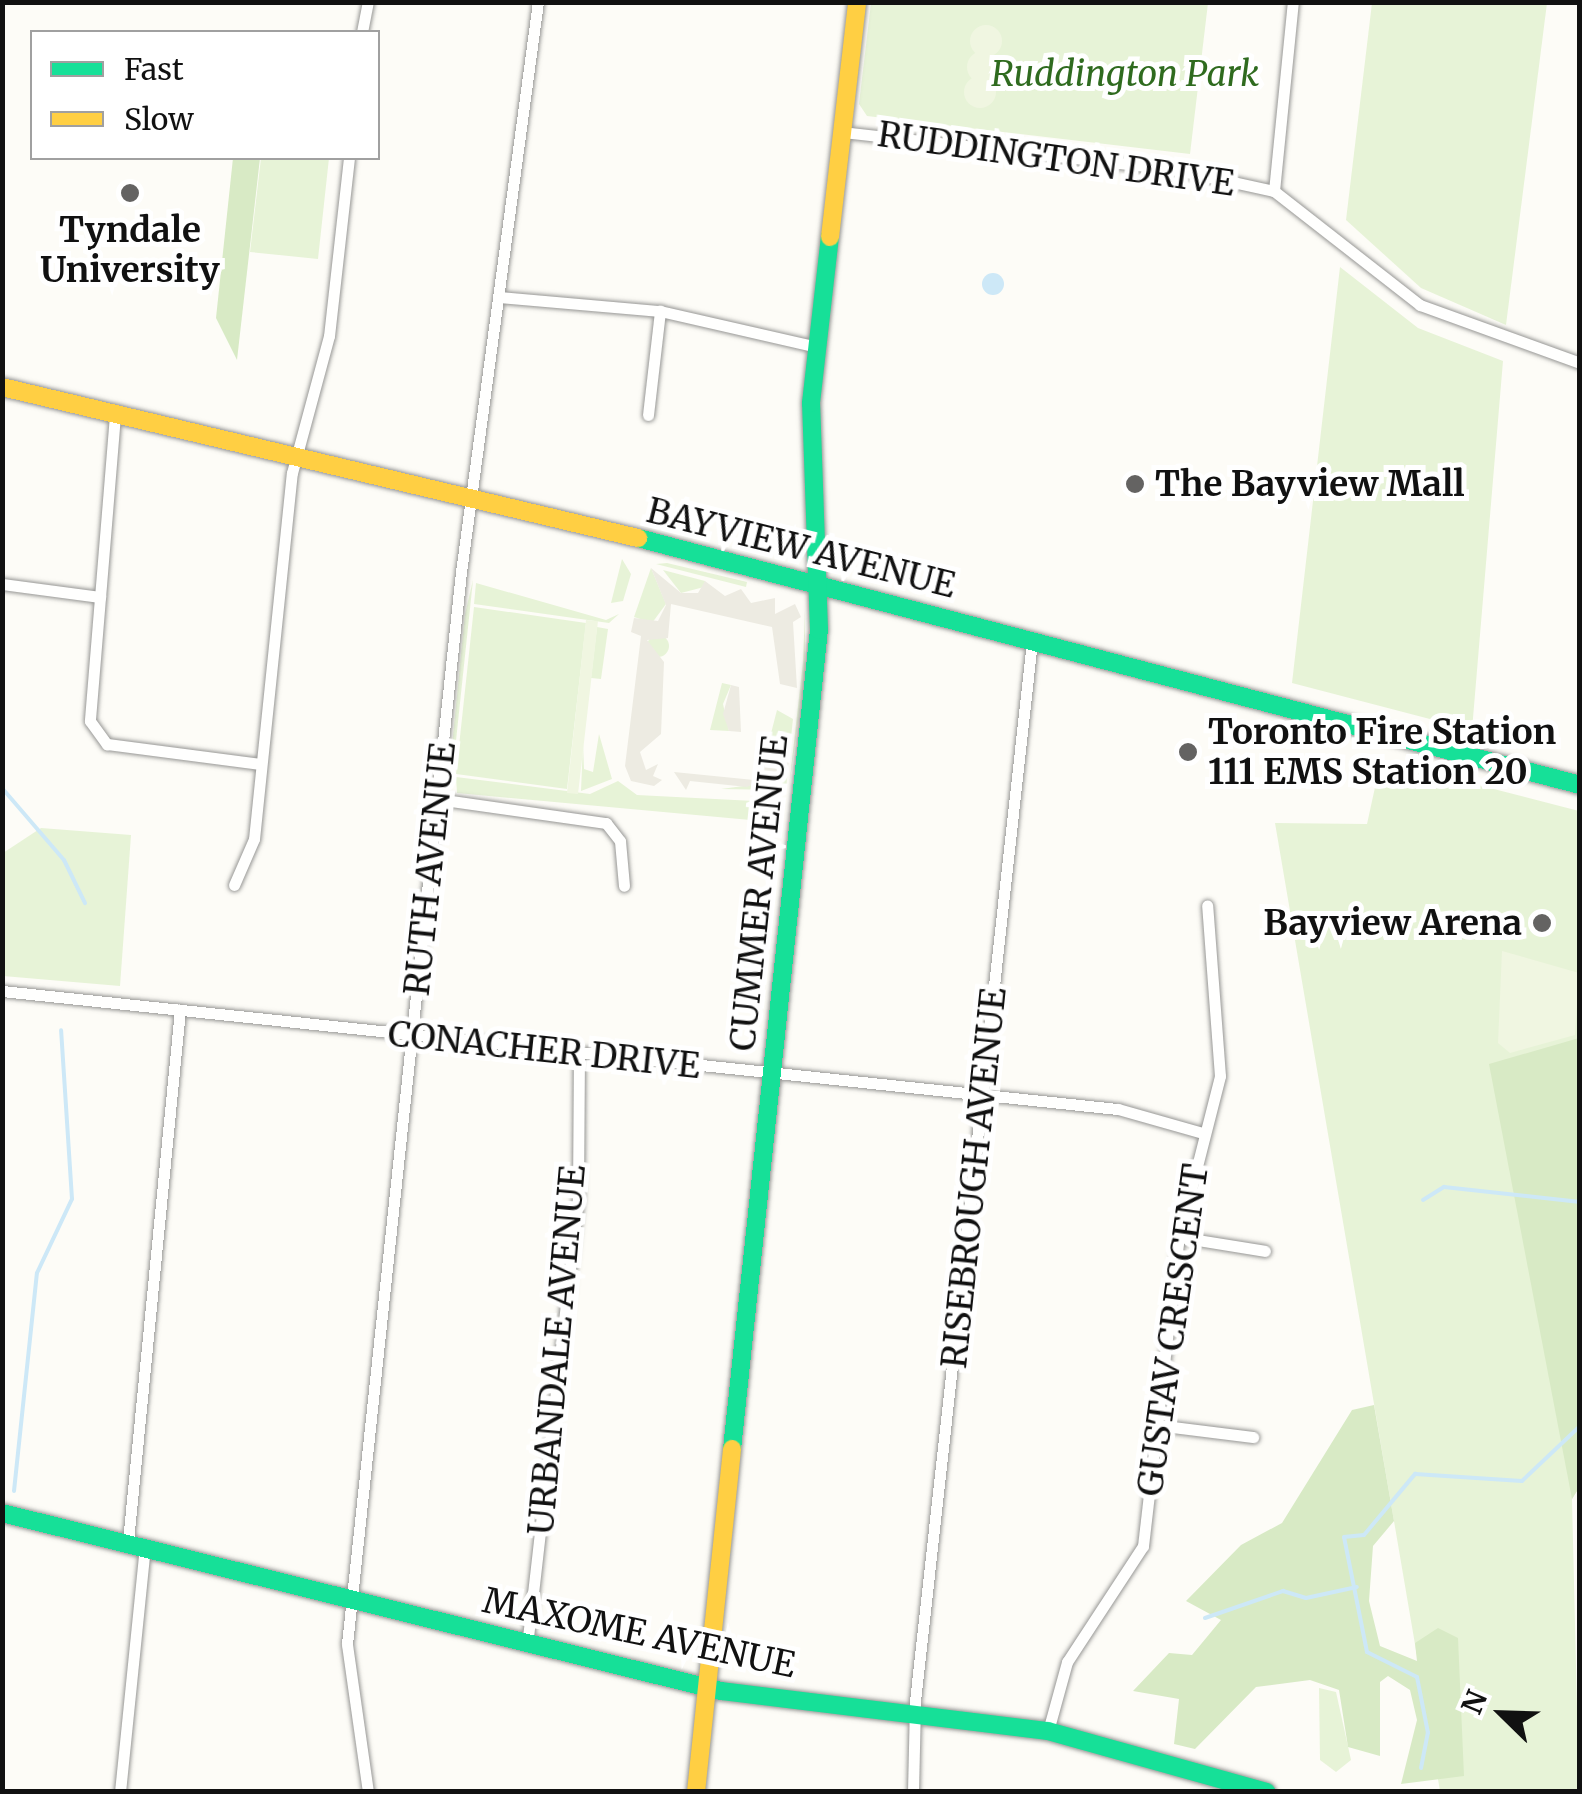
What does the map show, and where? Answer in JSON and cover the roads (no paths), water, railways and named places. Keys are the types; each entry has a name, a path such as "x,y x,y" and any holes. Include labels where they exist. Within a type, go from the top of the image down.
{"street":[{"path":"362,30 368,2"},
{"name":"RUTH AVENUE","path":"368,1792 347,1670 352,1598 438,799 538,2"},
{"name":"CUMMER AVENUE","path":"696,1792 820,630 808,507 817,347 857,2"},
{"path":"1274,191 1293,2"},
{"name":"RUDDINGTON DRIVE","path":"842,132 1174,169 1274,191 1420,306 1580,363"},
{"path":"234,884 254,839 298,456 330,336 348,160"},
{"path":"499,297 660,310 817,347"},
{"path":"648,415 660,310"},
{"name":"BAYVIEW AVENUE","path":"2,387 816,582 1580,785"},
{"path":"115,415 90,721 98,738 260,764"},
{"path":"2,584 100,597"},
{"name":"RISEBROUGH AVENUE","path":"914,1792 914,1714 1032,642"},
{"path":"438,799 606,823 620,840 624,886"},
{"name":"GUSTAV CRESCENT","path":"1048,1731 1067,1662 1144,1546 1179,1237 1220,1063 1207,906"},
{"name":"CONACHER DRIVE","path":"2,991 1118,1110 1203,1133"},
{"path":"120,1792 136,1543 180,1010"},
{"name":"URBANDALE AVENUE","path":"528,1646 578,1196 579,1054"},
{"path":"1179,1237 1264,1251"},
{"path":"1156,1424 1253,1436"},
{"name":"MAXOME AVENUE","path":"2,1513 136,1543 528,1646 706,1688 1048,1731 1267,1792"}],"water":[{"path":"993,273 1001,276 1001,292 993,295 985,292 982,284 985,276"}],"waterway":[{"path":"2,788 64,860 85,903"},
{"path":"14,1491 37,1273 72,1199 61,1030"},
{"path":"1423,1200 1444,1187 1580,1202"},
{"path":"1421,1768 1428,1733 1417,1677 1367,1652 1344,1537 1364,1535 1415,1474 1522,1481 1580,1426"},
{"path":"1205,1618 1283,1591 1306,1598 1357,1587"}],"place":[{"name":"Tyndale University","path":"130,193"},
{"name":"The Bayview Mall","path":"1135,484"},
{"name":"Toronto Fire Station 111 EMS Station 20","path":"1188,752"},
{"name":"Bayview Arena","path":"1542,923"}],"park label":[{"name":"Ruddington Park","path":"1125,74"}]}
